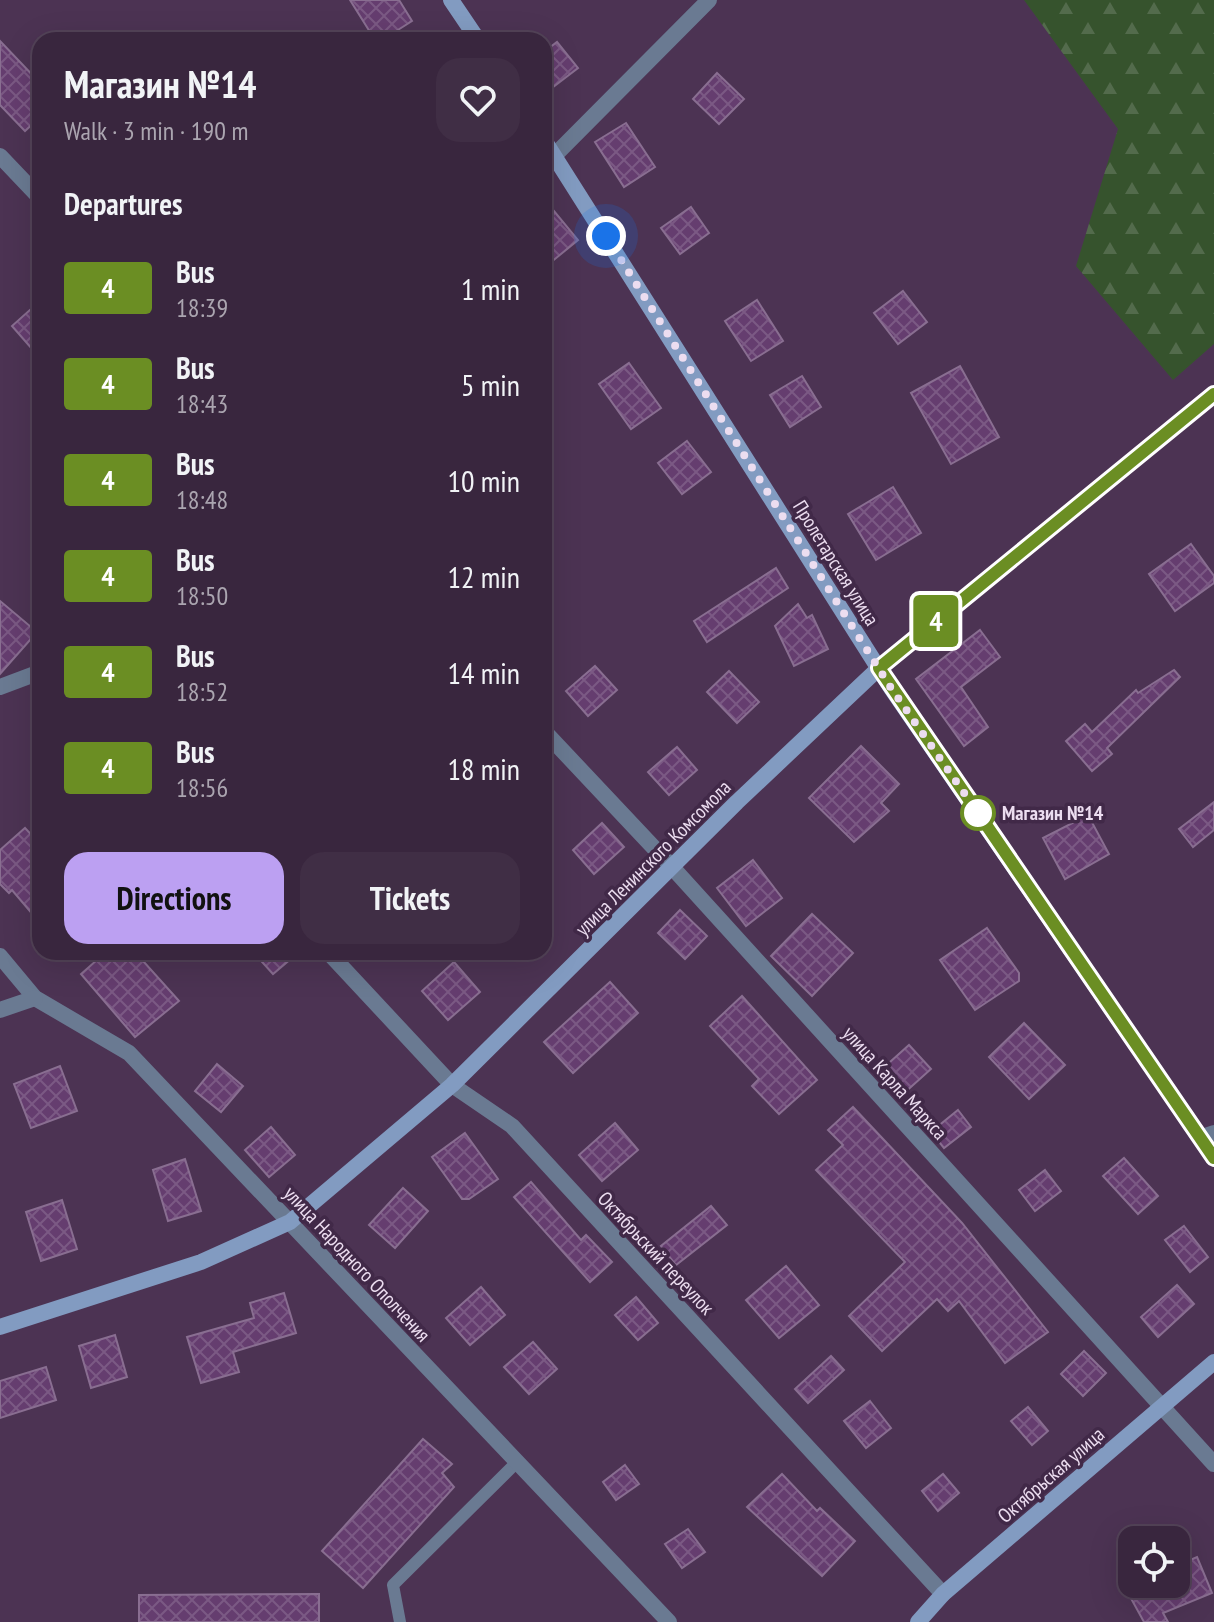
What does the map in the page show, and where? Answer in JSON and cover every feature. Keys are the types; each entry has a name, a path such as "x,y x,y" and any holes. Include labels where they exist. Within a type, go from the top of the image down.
{"main road":[{"path":"451,0 473,32"},
{"name":"Пролетарская улица","path":"552,166 879,668 1208,1135 1214,1158"},
{"name":"улица Ленинского Комсомола","path":"0,1327 201,1262 290,1222 452,1085 879,668 1214,394"},
{"name":"Октябрьская улица","path":"918,1622 943,1594 1214,1362"}],"street":[{"path":"552,158 709,0"},
{"path":"0,156 32,190"},
{"path":"0,687 32,675"},
{"name":"улица Карла Маркса","path":"552,740 672,867 1214,1464"},
{"name":"улица Народного Ополчения","path":"0,956 35,998 129,1053 669,1622"},
{"name":"Октябрьский переулок","path":"335,960 452,1085 512,1126 943,1594"},
{"path":"0,1010 35,998"}],"lane":[{"path":"400,1622 393,1585 517,1462"}],"green space":[{"path":"1024,0 1214,0 1214,344 1173,380 1076,266 1118,129"}],"building":[{"path":"350,0 399,0 412,21 395,32 370,32"},
{"path":"0,41 32,75 32,124 25,131 0,105"},
{"path":"557,42 578,68 552,88 552,46"},
{"path":"717,73 744,99 719,124 693,99"},
{"path":"626,123 655,167 624,187 595,142"},
{"path":"691,207 709,233 680,254 661,228"},
{"path":"552,209 578,240 552,261"},
{"path":"903,291 927,322 898,344 874,313"},
{"path":"757,300 783,341 751,361 725,321"},
{"path":"32,308 32,349 12,326"},
{"path":"629,363 661,408 631,429 599,384"},
{"path":"960,366 999,437 951,464 911,393"},
{"path":"802,376 821,407 790,427 770,395"},
{"path":"687,441 711,472 682,494 658,463"},
{"path":"893,487 921,533 876,560 848,514"},
{"path":"1191,544 1214,576 1214,583 1175,611 1149,574"},
{"path":"776,568 788,588 707,642 694,621"},
{"path":"0,601 32,628 32,638 0,674"},
{"path":"798,604 807,618 812,615 828,649 794,666 775,626"},
{"path":"980,630 1000,657 961,687 988,727 964,746 916,679"},
{"path":"595,666 617,690 588,716 566,691"},
{"path":"1174,670 1180,677 1107,748 1112,754 1092,771 1066,741 1085,724 1092,732 1136,690 1138,693"},
{"path":"729,671 759,702 737,723 707,692"},
{"path":"861,746 899,784 881,803 889,811 854,842 809,798"},
{"path":"677,747 697,770 669,795 648,772"},
{"path":"1214,802 1214,830 1193,847 1179,829"},
{"path":"1088,815 1109,854 1065,879 1043,838"},
{"path":"602,823 624,847 594,874 573,850"},
{"path":"25,828 32,835 32,914 12,890 9,893 0,884 0,850"},
{"path":"753,860 782,898 746,926 717,888"},
{"path":"680,910 707,936 685,959 658,933"},
{"path":"812,914 853,953 812,996 771,956"},
{"path":"987,928 1019,973 1019,981 975,1010 940,960"},
{"path":"97,960 142,960 179,1001 135,1037 81,974"},
{"path":"260,960 290,960 273,974"},
{"path":"454,962 480,992 448,1020 422,991"},
{"path":"610,982 638,1013 573,1073 544,1042"},
{"path":"742,996 817,1080 779,1114 752,1086 759,1079 710,1026"},
{"path":"1024,1023 1065,1065 1029,1099 989,1057"},
{"path":"909,1045 931,1069 903,1094 881,1070"},
{"path":"217,1064 243,1086 221,1112 195,1091"},
{"path":"60,1066 77,1111 31,1128 14,1084"},
{"path":"853,1107 962,1223 1048,1332 1005,1363 959,1301 948,1311 937,1299 882,1351 849,1316 905,1262 816,1170 843,1145 828,1130"},
{"path":"958,1110 971,1127 944,1148 931,1132"},
{"path":"615,1123 638,1150 602,1181 579,1155"},
{"path":"271,1127 295,1155 269,1177 245,1150"},
{"path":"465,1133 498,1179 469,1199 462,1199 432,1157"},
{"path":"1124,1158 1158,1196 1138,1214 1103,1176"},
{"path":"185,1159 201,1211 168,1221 153,1170"},
{"path":"1045,1170 1061,1191 1035,1211 1019,1190"},
{"path":"531,1182 581,1240 586,1235 612,1262 590,1282 514,1197"},
{"path":"403,1188 428,1211 395,1248 369,1225"},
{"path":"62,1200 77,1249 41,1261 26,1212"},
{"path":"711,1206 727,1225 676,1265 661,1246"},
{"path":"1184,1226 1208,1257 1190,1272 1165,1240"},
{"path":"786,1266 819,1305 779,1338 746,1300"},
{"path":"1177,1285 1194,1304 1158,1337 1141,1317"},
{"path":"481,1287 505,1315 470,1345 446,1318"},
{"path":"284,1293 296,1333 233,1352 239,1372 201,1383 187,1337 254,1318 250,1303"},
{"path":"636,1297 658,1323 638,1340 615,1315"},
{"path":"115,1335 127,1377 91,1388 79,1346"},
{"path":"533,1342 557,1369 529,1394 504,1367"},
{"path":"1084,1351 1106,1373 1083,1396 1061,1374"},
{"path":"831,1356 844,1370 808,1403 795,1389"},
{"path":"46,1367 56,1400 0,1418 0,1381"},
{"path":"870,1401 891,1428 866,1448 844,1421"},
{"path":"1028,1407 1048,1431 1032,1445 1011,1421"},
{"path":"423,1439 452,1464 442,1473 454,1487 363,1588 322,1551"},
{"path":"625,1465 639,1484 616,1500 603,1482"},
{"path":"782,1474 817,1511 820,1508 855,1541 822,1576 747,1507"},
{"path":"943,1474 959,1493 938,1511 922,1491"},
{"path":"688,1529 705,1552 682,1568 665,1544"},
{"path":"1197,1557 1212,1593 1163,1613 1168,1622 1144,1622 1131,1598 1190,1598 1190,1560"},
{"path":"319,1594 319,1622 139,1622 139,1595"}],"bus line":[{"name":"4","path":"1214,394 879,668 1214,1158"}],"place":[{"name":"Магазин №14","path":"978,813"}],"route":[{"path":"606,236 891,688 978,813"}]}
